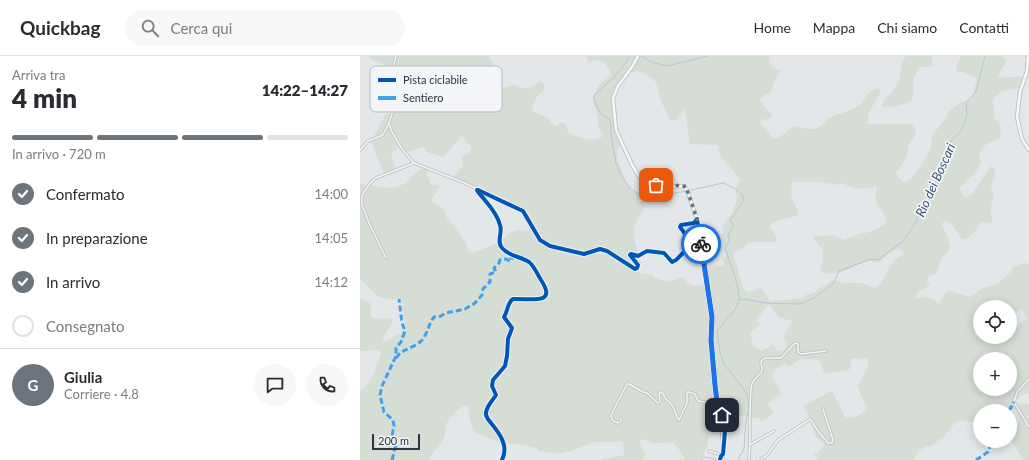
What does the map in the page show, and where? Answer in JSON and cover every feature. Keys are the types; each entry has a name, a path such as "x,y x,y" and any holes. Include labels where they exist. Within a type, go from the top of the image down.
{"street":[{"path":"393,66 396,56"},
{"path":"638,56 618,86 613,98 615,120 618,135 634,169 640,178 656,185 666,187 684,186 688,192 697,219 712,317 711,340 717,402 725,431 722,457 709,451"},
{"path":"1028,56 1027,71 1020,92 1017,117 1022,140 1029,150"},
{"path":"360,150 368,141 383,135 389,123 392,112"},
{"path":"389,123 395,137 414,163 465,183 523,212 540,240 550,246 584,254 600,249 607,251 635,269 638,266 630,256 631,254 638,256 647,251 664,253 672,262 676,261 688,246 687,238 680,227 681,225 694,224 697,219"},
{"path":"386,258 362,205 362,196 371,182 376,178 414,163"},
{"path":"477,190 495,214 501,227"},
{"path":"749,460 751,444 751,388 752,381 760,374 762,370 760,362 762,359 781,358 795,343 798,344 798,352 801,354 826,351"},
{"path":"1029,379 1017,392 1014,402 1029,427"},
{"path":"621,418 621,421 618,424 614,422 611,415 627,384 647,393 658,403 660,401 660,392 664,394 664,397 671,402 675,409 676,418 679,420 687,403 686,396 689,392 694,394 698,401 707,404 722,428 722,439 724,443"},
{"path":"761,460 768,454 778,440 808,420 811,420 828,443 832,443 833,440 823,409"},
{"path":"751,444 774,431"}],"shaded area":[{"path":"369,56 488,56 494,66 384,66 371,59"},
{"path":"586,56 769,56 770,63 781,71 776,78 771,92 760,98 763,105 772,115 769,119 761,120 760,123 773,139 779,137 795,126 809,129 819,127 829,118 852,110 860,105 867,94 873,90 879,89 881,92 869,112 868,124 907,124 912,125 916,129 915,136 909,143 906,158 896,173 905,183 917,171 925,158 931,147 931,137 945,119 949,111 961,102 966,102 972,98 977,78 963,72 957,72 956,67 961,56 1002,56 1007,60 998,76 1000,78 1026,76 1022,88 1002,91 993,99 995,119 1000,124 1001,137 983,147 979,156 981,163 975,173 959,188 964,196 967,197 972,194 991,166 995,169 995,177 991,186 994,196 990,211 993,221 990,223 983,222 980,224 972,235 966,239 962,239 951,223 946,221 943,222 942,226 947,235 950,247 949,250 940,261 937,272 928,278 927,282 930,284 928,287 921,290 915,296 917,299 928,297 938,303 949,291 970,297 984,287 996,284 1011,272 1013,267 1025,263 1029,264 1029,393 1024,394 1015,401 1025,405 1029,404 1029,460 1024,460 1016,448 1017,448 1017,426 1020,421 1017,414 1017,404 973,404 973,423 960,420 955,423 944,436 930,447 926,446 919,451 913,460 817,460 814,455 824,446 823,442 816,437 809,417 803,406 832,391 845,417 855,417 867,408 857,386 863,377 868,359 854,358 851,359 851,368 848,370 825,374 819,360 801,359 789,367 785,363 772,375 781,394 768,404 774,413 761,422 759,418 749,416 732,418 730,413 722,416 724,426 709,426 708,444 701,460 685,460 678,448 670,442 652,443 642,439 639,443 646,455 641,460 598,460 624,455 623,442 595,442 571,451 557,454 539,451 537,448 508,443 506,445 478,434 473,429 468,406 465,405 454,414 447,423 443,440 432,453 429,460 360,460 360,391 371,379 381,353 380,350 360,351 360,298 371,304 371,317 378,319 393,319 392,324 383,337 384,342 399,334 405,326 401,299 388,299 377,296 360,279 360,184 387,187 398,186 407,182 415,173 422,169 429,171 426,175 430,179 430,184 441,185 431,201 445,210 447,218 466,243 468,252 471,253 495,244 514,231 530,229 527,218 521,212 479,190 451,178 463,166 461,157 468,154 471,149 462,136 443,157 427,152 423,147 407,152 402,146 391,153 396,170 388,175 384,175 372,143 370,142 374,139 385,115 391,114 391,112 502,112 502,88 512,85 529,89 540,81 543,82 545,87 536,97 532,109 533,111 546,117 556,126 562,122 566,124 568,132 571,134 580,138 595,139 603,136 598,125 598,117 593,102 593,96 599,85 611,74 605,63 597,60 589,63","holes":["638,71 656,82 661,101 670,120 676,120 685,109 690,144 717,145 720,156 740,179 735,190 737,199 736,204 729,218 723,225 723,244 726,258 723,258 724,265 704,268 706,284 701,286 690,285 683,277 667,282 655,278 652,274 646,273 643,275 638,272 641,264 635,242 634,226 645,206 643,197 631,190 625,180 617,158 617,151 621,145 613,100 620,84 629,72","792,182 819,182 838,185 841,183 854,188 863,189 876,186 877,189 875,195 877,205 884,213 886,224 870,232 859,234 843,240 833,235 814,236 813,238 823,250 823,260 820,271 832,274 866,262 871,261 878,263 897,249 903,251 903,254 892,263 885,277 878,286 874,288 862,283 849,283 832,280 814,293 806,295 802,298 783,300 775,299 770,301 760,288 747,292 743,288 733,253 744,248 749,242 776,242 777,237 769,226 776,221 798,215 791,196","769,305 780,318 793,321 783,337 787,343 784,351 778,351 772,344 762,351 753,345 750,332 760,325 756,319"]},
{"path":"906,56 932,56 931,60 934,66 919,67 913,81 914,94 911,100 904,104 882,107 886,97 898,83 902,62"}],"waterway":[{"path":"629,56 618,73 594,96 595,102 601,114 609,119 616,163 621,175 629,187 644,198 723,183 739,191 744,200 730,221 734,226 728,235 729,241 725,249 737,283 739,300 733,313 717,331 720,353 724,364 743,388 748,397 749,409 746,420 744,449 738,460"},
{"path":"641,56 651,62 667,66 707,56"},
{"name":"Rio dei Boscari","path":"739,300 745,299 765,303 800,304 814,298 833,284 839,271 871,259 878,260 902,242 917,221 917,214 930,198 937,180 938,170 951,141 961,131 967,115 966,102 976,92 985,56"},
{"path":"701,460 702,458 706,457 719,460"}],"marked path":[{"path":"396,356 397,357 399,354 423,339 434,317 439,317 446,313 465,309 475,303 482,295 483,289 490,282 490,274 496,272 494,268 500,260 506,259 510,261 512,259 509,254"},
{"path":"392,460 397,444 392,436 394,426 393,420 384,412 380,395 382,386 396,356 396,348 401,342 405,331 402,323 399,299"},
{"path":"976,460 988,452 989,448"}],"cycle path":[{"path":"477,190 498,218 501,228 500,245 508,253 526,260 531,264 545,288 546,294 540,299 513,299 504,317 512,328 508,339 507,356 505,366 493,380 492,386 496,395 486,412 487,418 498,431 504,445 504,455 502,460"},
{"path":"478,190 523,211 540,240 550,246 584,254 600,249 607,251 635,269 638,265 630,255 631,254 638,256 647,251 664,253 672,262 675,261 684,252 688,242 680,227 681,225 694,223 697,219"},
{"path":"697,219 712,317 711,340 717,402 725,431 723,454 720,460"}],"way so far":[{"path":"656,185 666,187 681,185 686,187 697,219 701,244"}],"route":[{"path":"701,244 712,317 711,340 717,402 722,415"}]}
